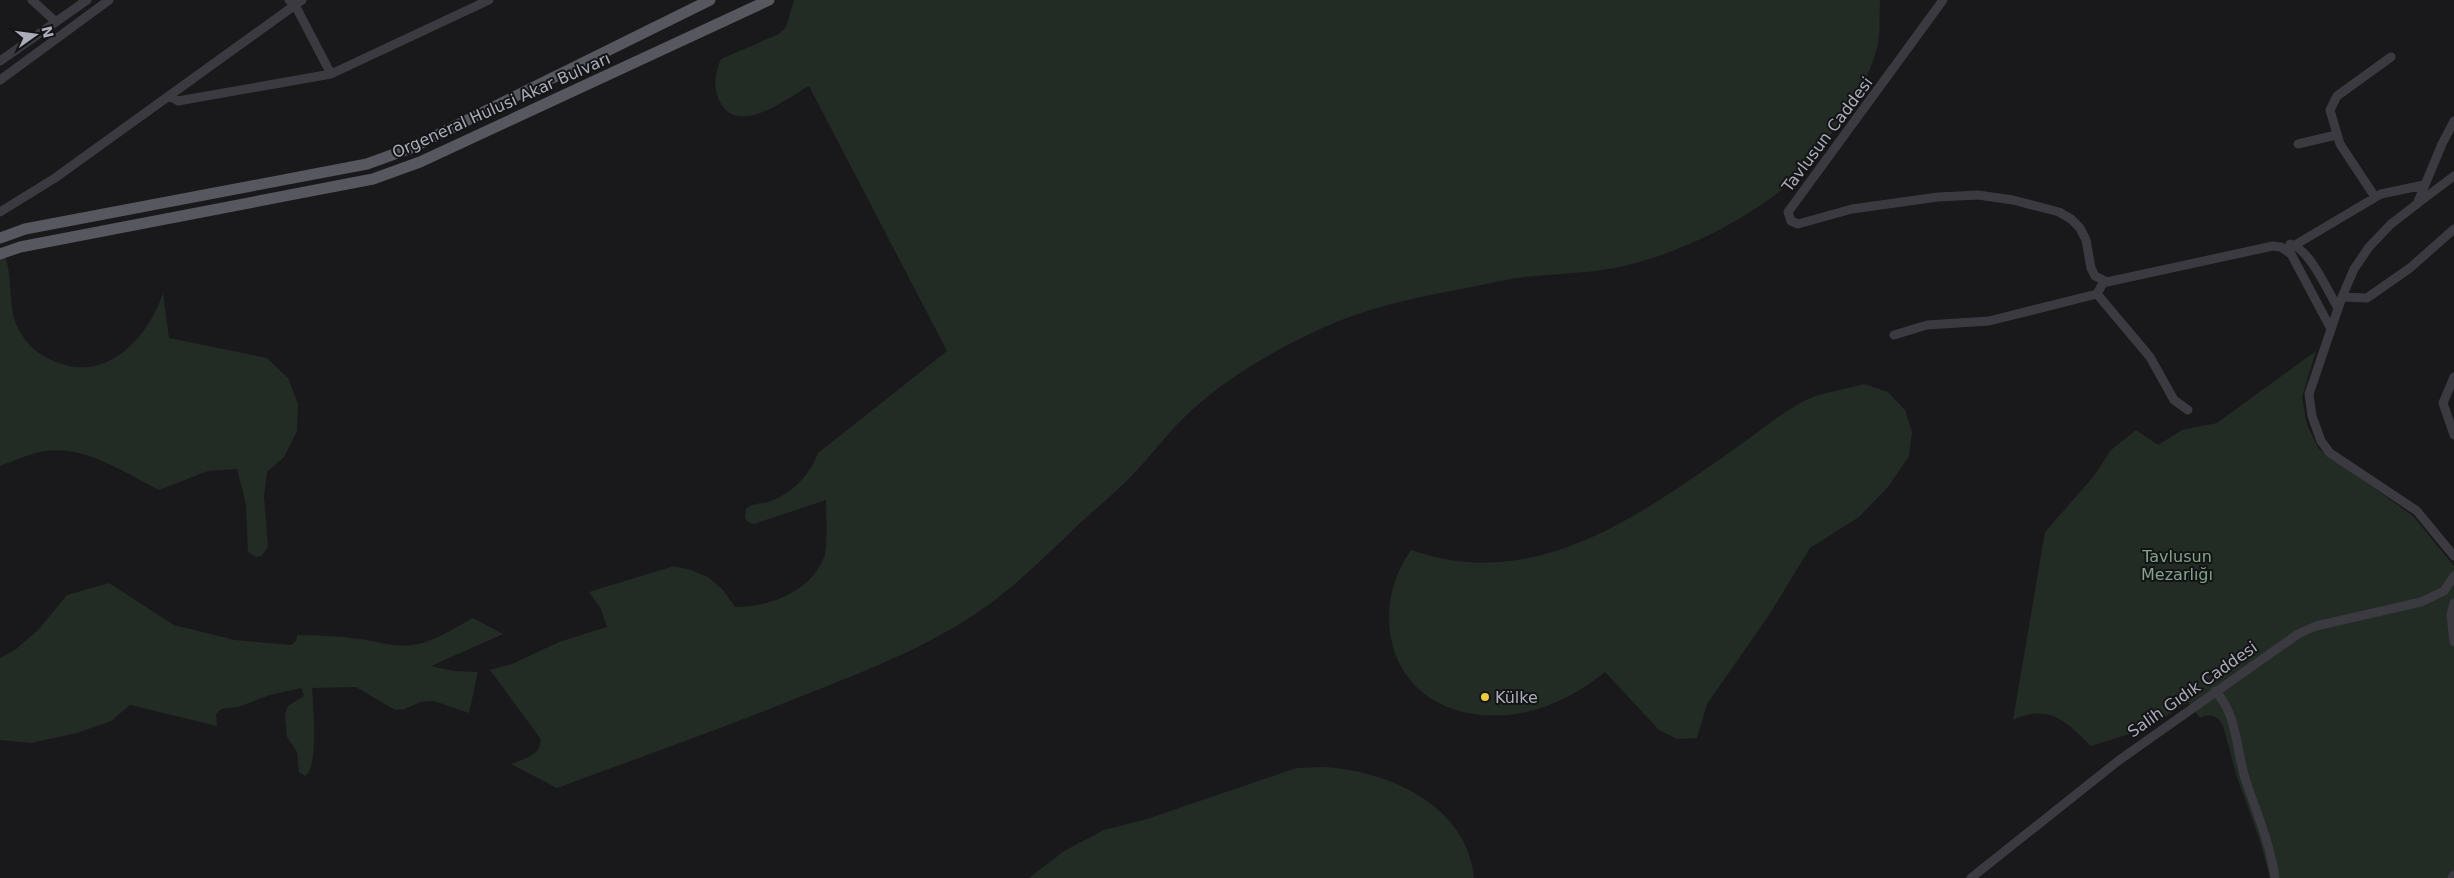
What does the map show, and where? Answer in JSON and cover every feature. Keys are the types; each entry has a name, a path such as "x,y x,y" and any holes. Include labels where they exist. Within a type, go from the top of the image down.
{"main road":[{"name":"Orgeneral Hulusi Akar Bulvarı","path":"0,254 30,246 373,179 420,162 769,0"},
{"name":"Orgeneral Hulusi Akar Bulvarı","path":"0,238 26,229 367,164 411,148 707,1"}],"street":[{"path":"32,0 56,22"},
{"path":"0,61 87,0"},
{"path":"0,80 109,0"},
{"path":"170,96 178,101 331,74 488,0"},
{"name":"Tavlusun Caddesi","path":"1943,0 1788,212 1789,220 1798,224 1852,208 1938,197 1978,195 1996,197 2059,212 2071,219 2083,234 2091,268 2095,276 2104,281"},
{"path":"0,212 55,178 170,96 295,2 331,74"},
{"path":"2375,197 2336,135 2330,116 2334,100 2391,57"},
{"path":"2417,204 2445,136 2454,121"},
{"path":"2298,144 2336,135"},
{"path":"2454,176 2392,224 2369,247 2354,269 2338,308 2310,394 2312,416 2321,442 2330,453 2416,511 2454,556"},
{"path":"2295,245 2381,194 2424,185"},
{"path":"2342,297 2367,298 2410,268 2454,229"},
{"path":"1894,335 1927,326 1989,321 2096,294 2104,281 2114,281 2283,243 2295,245 2306,254 2338,308"},
{"path":"2273,246 2281,246 2291,254 2331,329"},
{"path":"2096,294 2150,357 2174,400 2188,410"},
{"path":"2454,377 2443,403 2454,435"},
{"path":"2447,414 2454,392"},
{"name":"Salih Gıdık Caddesi","path":"1971,878 2118,761 2215,691 2304,631 2421,602 2444,591 2454,576"},
{"path":"2454,603 2452,615 2454,642"},
{"path":"2215,691 2225,702 2230,715 2245,778 2264,829 2275,878"}],"green space":[{"path":"794,0 1880,0 1877,48 1862,87 1849,108 1819,151 1786,186 1737,220 1682,247 1643,261 1613,268 1520,278 1432,295 1373,309 1316,331 1252,366 1207,397 1179,423 1125,483 1028,573 995,600 951,629 928,642 856,674 745,719 557,788 511,764 527,758 536,752 539,749 540,738 490,670 512,664 559,642 607,627 601,609 589,592 674,566 708,577 723,590 735,607 761,604 775,600 799,588 818,569 824,557 826,500 754,524 748,522 745,518 746,509 753,505 777,499 792,489 805,477 818,453 947,351 809,86 776,106 750,116 738,116 727,111 719,100 716,80 717,69 721,59 779,34 786,27"},
{"path":"0,246 8,266 12,310 19,330 30,345 50,360 75,367 92,366 108,361 123,352 136,340 147,326 163,293 169,338 267,358 288,378 298,404 297,431 284,457 267,472 264,497 268,547 262,556 256,557 248,552 246,504 237,469 208,471 159,490 102,461 87,455 71,452 56,450 40,452 0,466"},
{"name":"Tavlusun Mezarlığı","path":"2316,351 2302,397 2307,425 2319,449 2413,516 2454,566 2454,878 2270,878 2260,841 2237,777 2223,726 2213,716 2200,718 2188,702 2148,728 2091,746 2074,729 2047,714 2026,715 2013,720 2045,532 2094,476 2111,450 2136,430 2158,445 2182,430 2217,423"},
{"path":"1864,384 1888,392 1905,410 1912,432 1909,456 1888,487 1859,517 1810,548 1769,615 1707,704 1697,738 1677,739 1659,730 1605,672 1572,695 1553,703 1534,710 1494,716 1473,714 1453,709 1430,698 1412,682 1399,663 1391,641 1389,618 1391,594 1399,571 1411,550 1457,561 1502,562 1544,554 1586,540 1626,520 1665,497 1798,404 1820,395"},
{"path":"109,583 174,625 235,640 291,645 296,641 297,635 313,635 344,637 406,646 436,638 473,618 503,634 431,666 454,671 478,672 469,713 434,701 421,702 404,709 395,710 356,687 312,688 314,749 309,771 305,776 299,772 297,752 287,737 285,714 288,706 304,696 301,688 270,695 238,707 221,709 216,714 217,726 130,705 111,721 77,733 31,743 0,740 0,658 15,650 38,630 67,595"},
{"path":"1325,767 1350,770 1374,776 1399,785 1421,797 1441,812 1457,831 1469,853 1474,878 1029,878 1064,851 1104,830 1147,819 1296,768"}],"place":[{"name":"Külke","path":"1485,697"}]}
